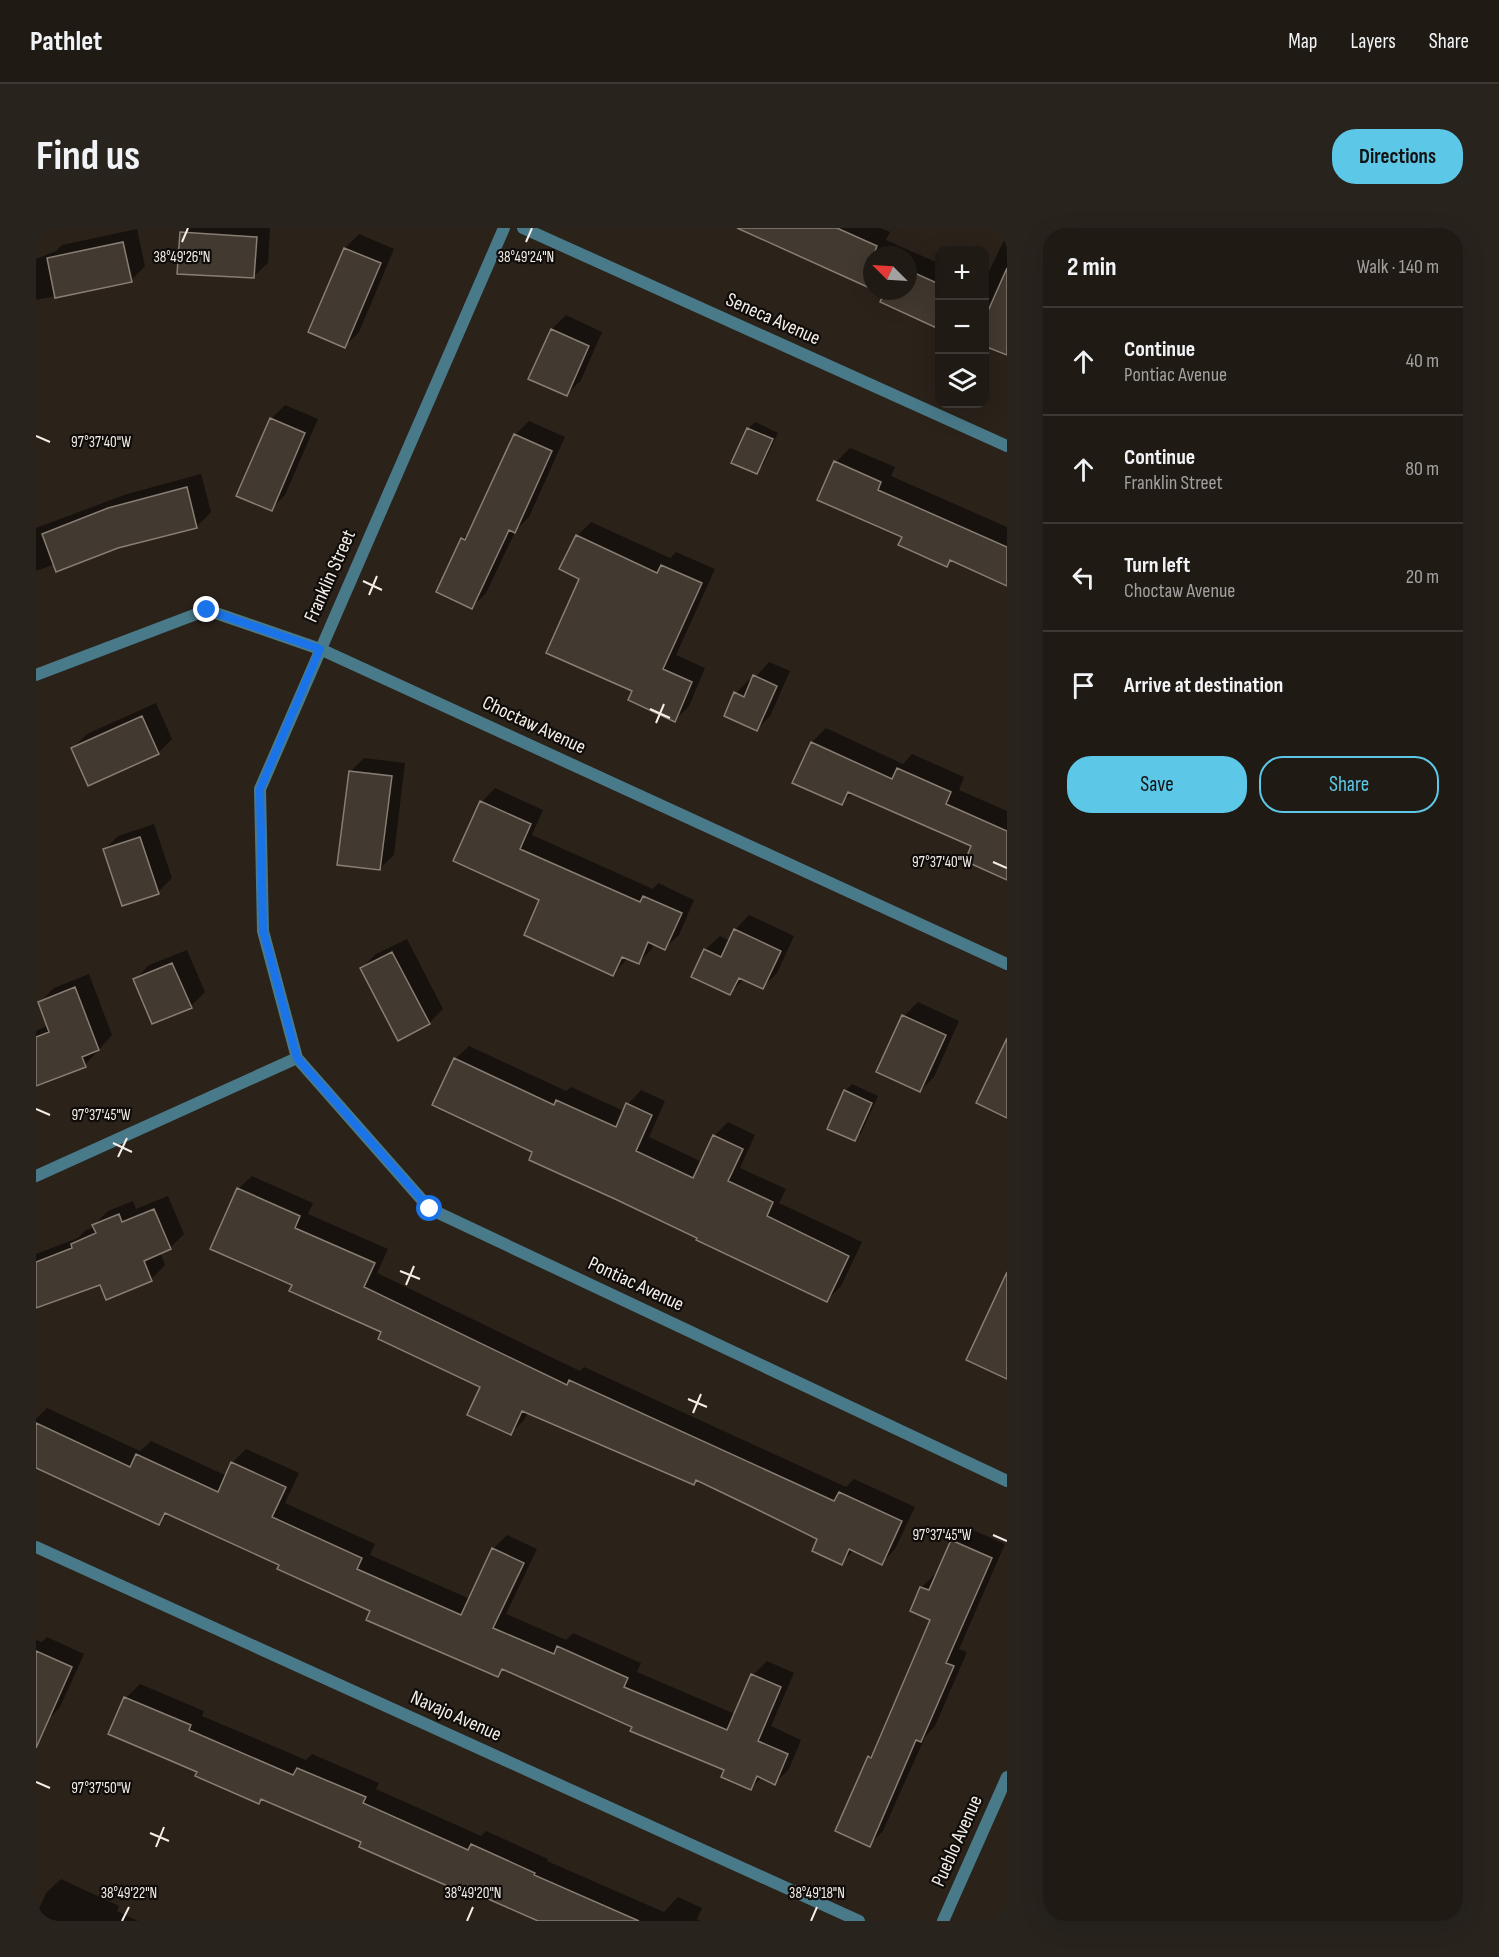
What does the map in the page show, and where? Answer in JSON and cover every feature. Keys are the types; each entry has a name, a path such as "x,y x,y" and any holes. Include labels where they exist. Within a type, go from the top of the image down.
{"street":[{"name":"Franklin Street","path":"297,1058 263,930 260,789 504,228"},
{"name":"Seneca Avenue","path":"523,228 1007,446"},
{"name":"Choctaw Avenue","path":"36,675 207,610 320,649 1007,964"},
{"path":"36,1176 297,1058"},
{"name":"Pontiac Avenue","path":"297,1058 430,1209 1007,1481"},
{"name":"Navajo Avenue","path":"36,1547 859,1921"},
{"name":"Pueblo Avenue","path":"943,1921 1007,1777"}],"building":[{"path":"737,228 837,228 877,246 863,246 863,285"},
{"path":"180,232 257,237 254,278 177,274"},
{"path":"123,242 132,282 55,298 47,258"},
{"path":"344,248 381,263 345,348 308,332"},
{"path":"1007,268 1007,355 989,348 989,309"},
{"path":"917,274 935,282 935,327 880,302 881,300 917,300"},
{"path":"551,329 589,346 567,396 528,379"},
{"path":"270,418 305,433 272,511 236,496"},
{"path":"747,428 773,439 757,474 731,463"},
{"path":"514,434 552,451 515,533 509,530 472,609 436,592 461,538 465,540"},
{"path":"834,461 881,482 878,490 1007,547 1007,586 950,560 947,567 898,545 902,537 817,500"},
{"path":"187,487 197,528 118,548 56,572 42,534 108,508"},
{"path":"576,535 657,573 661,565 702,583 663,669 692,682 675,722 628,700 632,691 546,653 579,579 559,569"},
{"path":"753,675 777,686 757,731 724,716 734,692 744,697"},
{"path":"142,716 159,754 88,786 71,748"},
{"path":"811,742 892,779 897,768 951,792 946,804 1007,831 1007,880 965,861 971,846 848,792 842,805 792,783"},
{"path":"349,771 392,776 380,870 337,865"},
{"path":"480,801 531,824 520,849 640,902 643,896 682,913 665,950 648,942 639,964 622,957 613,976 524,935 539,900 453,861"},
{"path":"140,837 159,894 122,906 103,849"},
{"path":"734,929 781,951 763,989 739,978 730,995 691,977 704,949 721,957"},
{"path":"392,952 430,1024 398,1041 360,968"},
{"path":"172,963 192,1008 152,1024 133,979"},
{"path":"75,987 99,1050 82,1057 86,1067 36,1086 36,1037 49,1032 38,1002"},
{"path":"902,1015 946,1035 920,1092 876,1072"},
{"path":"1007,1038 1007,1118 976,1103"},
{"path":"454,1058 554,1105 556,1100 616,1127 626,1103 652,1115 636,1151 693,1178 713,1135 743,1149 728,1181 773,1202 767,1216 849,1256 827,1302 696,1240 697,1238 529,1160 532,1152 432,1105"},
{"path":"844,1090 872,1103 855,1141 827,1129"},
{"path":"237,1188 300,1216 295,1228 375,1263 364,1287 567,1385 569,1380 834,1501 839,1492 902,1521 882,1565 849,1549 842,1565 812,1551 817,1539 748,1505 696,1480 694,1485 522,1411 511,1435 467,1415 480,1387 378,1339 381,1332 289,1291 292,1285 210,1249"},
{"path":"154,1209 171,1249 144,1261 152,1281 106,1300 100,1285 36,1308 36,1262 72,1248 71,1244 96,1233 92,1225 119,1214 122,1222"},
{"path":"1007,1272 1007,1379 966,1360"},
{"path":"36,1423 130,1467 136,1454 218,1492 231,1462 286,1487 272,1517 362,1558 357,1569 461,1615 492,1548 524,1563 493,1628 554,1654 557,1646 628,1678 624,1687 727,1730 751,1674 781,1687 758,1741 788,1754 775,1785 757,1776 751,1790 721,1777 724,1770 630,1731 632,1727 502,1669 498,1677 366,1620 370,1611 277,1569 279,1565 165,1513 159,1525 36,1468"},
{"path":"951,1540 992,1558 946,1663 954,1666 921,1742 916,1740 870,1847 835,1831 868,1756 871,1758 930,1620 910,1611 920,1587 929,1590"},
{"path":"36,1651 72,1667 36,1748"},
{"path":"124,1697 191,1725 189,1730 293,1775 297,1768 366,1797 363,1803 468,1850 471,1844 535,1873 534,1875 639,1921 538,1921 470,1891 468,1895 359,1847 361,1842 261,1799 259,1804 195,1776 197,1772 108,1734"}],"route":[{"path":"207,610 320,649 260,789 263,930 297,1058 430,1209"}]}
